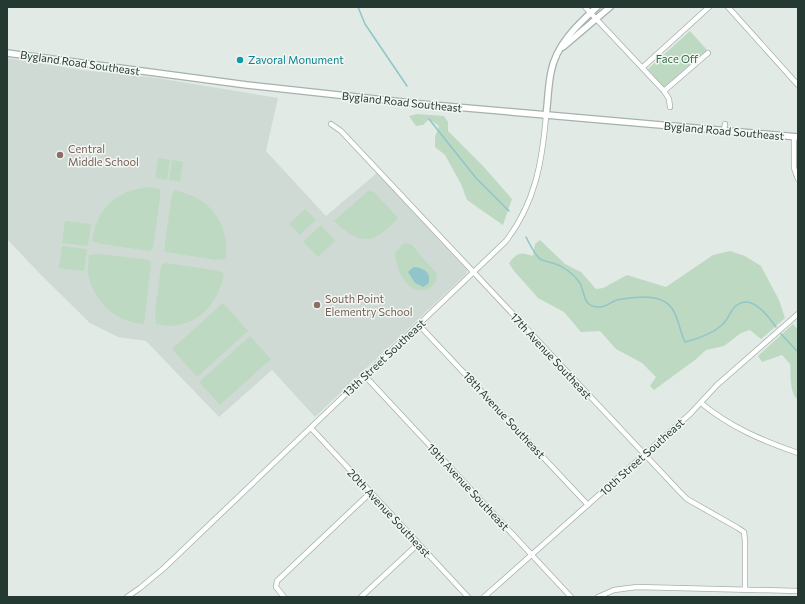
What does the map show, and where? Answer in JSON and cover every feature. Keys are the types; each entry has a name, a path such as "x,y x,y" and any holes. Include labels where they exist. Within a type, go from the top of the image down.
{"street":[{"path":"585,7 664,91 669,99 670,107"},
{"path":"546,116 551,71 557,53 566,39 597,7"},
{"path":"557,53 610,7"},
{"path":"643,67 709,7"},
{"path":"728,7 798,85"},
{"path":"664,91 708,52"},
{"name":"Bygland Road Southeast","path":"7,53 301,92 546,116 796,137"},
{"name":"13th Street Southeast","path":"127,597 164,568 420,325 506,241 527,207 535,188 539,170 546,116"},
{"name":"17th Avenue Southeast","path":"331,124 341,131 687,499 744,532 745,589"},
{"path":"724,131 725,124"},
{"path":"796,137 794,168 798,179"},
{"name":"10th Street Southeast","path":"484,597 644,455 701,403 718,385 798,314"},
{"name":"18th Avenue Southeast","path":"420,325 588,505"},
{"name":"19th Avenue Southeast","path":"365,376 571,597"},
{"path":"701,403 740,430 766,442 798,453"},
{"name":"20th Avenue Southeast","path":"310,428 468,597"},
{"path":"284,597 276,587 277,581 370,493"},
{"path":"361,597 418,544"},
{"path":"598,597 614,590 637,587 798,591"}],"shaded area":[{"path":"7,58 82,70 157,78 278,98 266,151 326,216 377,173 467,270 466,274 315,417 272,370 219,417 146,341 118,337 90,323 7,239"}],"green space":[{"name":"Face Off","path":"690,31 707,50 664,87 648,69"},
{"path":"417,114 444,116 448,122 448,131 483,166 512,199 503,225 467,200 461,184 445,155 435,147 435,137 439,126 429,119 423,125 416,126 409,116"},
{"path":"158,158 170,160 167,180 155,178"},
{"path":"172,160 183,162 180,181 169,180"},
{"path":"149,187 160,189 153,248 150,251 102,244 92,241 98,219 110,203 127,192"},
{"path":"174,190 198,199 215,213 224,233 226,259 216,260 166,252 164,250 171,200"},
{"path":"368,191 374,192 398,218 382,233 367,239 352,235 334,221"},
{"path":"305,209 316,220 300,235 289,224"},
{"path":"65,221 91,224 88,246 62,243"},
{"path":"321,225 335,241 318,257 303,242"},
{"path":"540,240 565,264 581,272 596,289 603,288 627,275 666,287 713,255 730,251 745,256 761,266 779,300 785,318 761,339 750,330 741,333 724,346 706,350 695,360 654,390 650,386 656,377 642,363 616,349 600,331 581,332 564,312 538,298 514,271 509,263 520,254 533,256 535,244"},
{"path":"406,243 411,244 437,274 434,283 428,289 414,289 400,274 395,253 402,245"},
{"path":"62,246 87,249 84,271 59,268"},
{"path":"101,254 149,260 151,264 144,324 115,315 107,309 95,293 88,274 89,255"},
{"path":"165,263 214,270 224,273 222,283 213,302 200,316 191,321 171,326 156,324 155,313 161,266"},
{"path":"223,303 248,331 197,377 172,349"},
{"path":"793,324 798,330 798,400 793,393 790,364 782,355 762,362 758,356"},
{"path":"250,336 271,359 220,405 199,382"}],"water":[{"path":"414,267 424,270 428,274 428,284 423,287 415,283 408,272"}],"waterway":[{"path":"358,7 365,24 407,86"},
{"path":"429,119 476,178 509,211"},
{"path":"526,237 539,258 561,266 575,276 580,283 585,299 590,305 603,307 617,300 640,297 663,300 673,310 685,342 714,331 724,323 735,307 743,302 754,304 760,308 776,327"},
{"path":"781,334 798,352"}],"place":[{"name":"Zavoral Monument","path":"240,60"},
{"name":"Central Middle School","path":"60,155"},
{"name":"South Point Elementry School","path":"317,305"}]}
